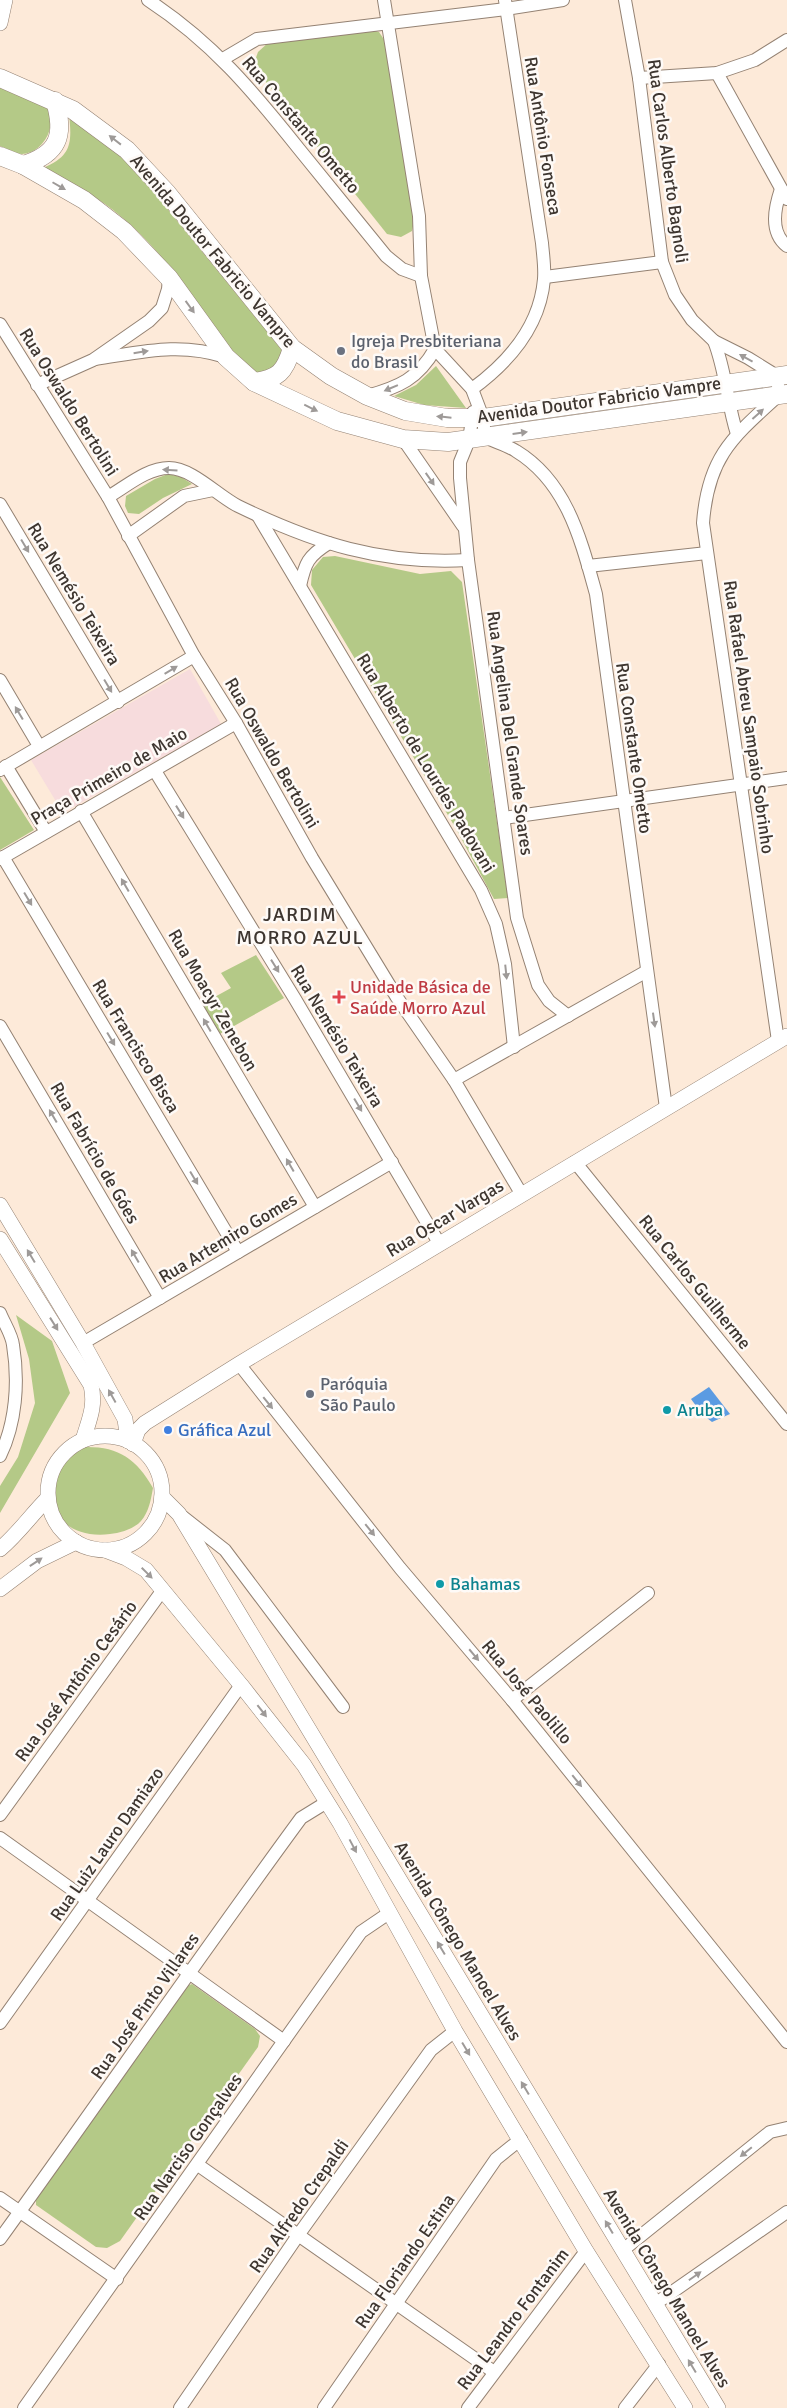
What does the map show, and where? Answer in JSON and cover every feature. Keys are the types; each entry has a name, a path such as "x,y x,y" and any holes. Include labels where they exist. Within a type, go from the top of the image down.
{"main road":[{"name":"Avenida Doutor Fabricio Vampre","path":"0,78 73,110 127,150 167,193 292,348 331,376 367,396 405,411 447,418 475,407 725,383 782,375"},
{"path":"23,165 37,161 52,149 59,136 60,120 55,101"},
{"name":"Avenida Doutor Fabricio Vampre","path":"0,156 23,165 84,200 124,231 169,278 226,357 254,382 337,421 403,439 448,442 783,394"},
{"path":"254,382 271,380 282,371 292,348"}],"street":[{"path":"0,23 5,0"},
{"name":"Rua Constante Ometto","path":"148,0 195,34 223,59 256,96 386,256 402,269 421,276"},
{"path":"384,0 419,216 421,276 435,349 475,407 477,439"},
{"path":"223,59 257,39 387,23 505,5 562,0"},
{"name":"Rua Carlos Alberto Bagnoli","path":"625,0 639,78 662,262 679,301 692,320 714,341 782,375"},
{"name":"Rua Antônio Fonseca","path":"475,407 497,370 515,352 541,298 544,277 542,244 505,5"},
{"path":"639,78 717,73 754,60 787,40"},
{"path":"717,73 784,194 774,210 776,228 782,242 787,246"},
{"path":"544,277 662,262"},
{"path":"37,385 93,360 149,321 162,308 168,289 169,278"},
{"name":"Rua Oswaldo Bertolini","path":"0,324 108,497 194,656 236,722 312,858 396,996 454,1080 522,1195"},
{"name":"Rua Carlos Alberto Bagnoli","path":"714,341 722,362 725,383"},
{"path":"93,360 168,348 204,350 226,357"},
{"path":"367,396 388,390 408,380 425,366 435,349"},
{"path":"782,375 783,394"},
{"path":"725,383 736,434"},
{"name":"Rua Rafael Abreu Sampaio Sobrinho","path":"783,394 736,434 725,449 715,468 705,496 703,523 741,785 783,1038"},
{"path":"403,439 464,528"},
{"name":"Rua Constante Ometto","path":"477,439 516,450 542,472 567,506 579,534 596,594 666,1108"},
{"name":"Rua Angelina Del Grande Soares","path":"477,439 460,462 464,528 517,918 538,985 549,1001 568,1016"},
{"path":"108,497 152,470 170,468 188,473 258,516 329,543 392,559 434,562 468,560"},
{"path":"128,536 184,496 213,490"},
{"name":"Rua Nemésio Teixeira","path":"0,504 118,702"},
{"name":"Rua Alberto de Lourdes Padovani","path":"258,516 481,890 496,924 505,964 514,1046"},
{"path":"300,586 304,567 313,553 329,543"},
{"path":"588,566 708,553"},
{"path":"46,832 3,768 194,656"},
{"path":"0,680 39,746"},
{"name":"Praça Primeiro de Maio","path":"2,858 81,811 155,771 236,722"},
{"name":"Rua Nemésio Teixeira","path":"155,771 295,999 439,1243"},
{"path":"504,818 787,778"},
{"name":"Rua Moacyr Zenebon","path":"81,811 315,1207"},
{"name":"Rua Francisco Bisca","path":"2,858 238,1252"},
{"path":"496,924 517,918"},
{"path":"454,1080 647,971"},
{"name":"Rua Fabrício de Góes","path":"0,1026 160,1298"},
{"name":"Rua Oscar Vargas","path":"130,1443 145,1423 239,1364 783,1038"},
{"name":"Rua Artemiro Gomes","path":"83,1344 392,1162"},
{"name":"Rua Carlos Guilherme","path":"576,1162 787,1424"},
{"path":"0,1205 83,1344 125,1419 130,1443"},
{"path":"0,1239 91,1385 95,1399 83,1440"},
{"path":"0,1313 13,1344 16,1391 10,1437 0,1456"},
{"name":"Rua José Paolillo","path":"239,1364 400,1568 512,1700 787,2042"},
{"path":"105,1550 122,1548 137,1540 150,1528 158,1514 162,1497 160,1481 155,1466 145,1454 130,1443 113,1437 83,1440 68,1450 56,1464 49,1480 48,1498 52,1516 62,1531 76,1542 126,1558 146,1570 242,1685 304,1765 340,1823 455,2031 586,2251 685,2408"},
{"name":"Avenida Cônego Manoel Alves","path":"162,1497 179,1514 718,2408"},
{"path":"0,1549 19,1533 31,1515 48,1498"},
{"path":"179,1514 225,1550 343,1707"},
{"path":"0,1589 37,1561 76,1542"},
{"name":"Rua José Antônio Cesário","path":"0,1815 162,1590"},
{"path":"512,1700 648,1593"},
{"name":"Rua Luiz Lauro Damiazo","path":"0,2023 242,1685"},
{"name":"Rua José Pinto Villares","path":"0,2239 134,2054 189,1972 301,1818 327,1802"},
{"path":"0,1838 284,2041"},
{"name":"Rua Narciso Gonçalves","path":"24,2408 198,2165 361,1932 389,1913"},
{"name":"Rua Alfredo Crepaldi","path":"180,2408 299,2234 431,2050 455,2031"},
{"path":"623,2250 770,2132 787,2128"},
{"name":"Rua Floriando Estina","path":"324,2408 496,2159 521,2139"},
{"path":"198,2165 494,2372"},
{"path":"0,2198 117,2279"},
{"path":"655,2304 787,2212"},
{"name":"Rua Leandro Fontanim","path":"468,2408 586,2251"},
{"path":"625,2408 658,2364"}],"shaded area":[{"path":"190,669 221,724 63,813 31,760"}],"green space":[{"path":"364,28 379,32 387,44 415,217 412,231 401,237 387,234 253,66 258,52 269,42"},
{"path":"0,86 32,97 41,102 47,109 51,125 48,134 38,148 31,152 19,154 0,146"},
{"path":"69,114 111,144 140,175 278,345 283,352 284,360 259,376 236,355 216,331 172,270 135,229 105,204 43,168 60,159 68,147 70,141"},
{"path":"436,366 466,408 424,405 394,396 416,385"},
{"path":"168,474 181,477 192,484 163,498 139,514 128,513 125,506 126,496 155,479"},
{"path":"335,556 420,574 451,571 462,582 508,898 494,899 455,827 311,585 312,570 323,557"},
{"path":"0,777 34,830 0,850"},
{"path":"256,955 284,998 218,1035 200,1005 231,988 221,973"},
{"path":"16,1315 52,1341 70,1393 0,1513 0,1486 18,1457 35,1403 29,1359"},
{"path":"83,1447 106,1449 125,1456 147,1478 153,1488 148,1510 141,1521 135,1526 110,1534 88,1534 71,1527 59,1517 52,1503 50,1488 55,1473 66,1459"},
{"path":"192,1984 255,2029 260,2036 258,2047 120,2241 107,2248 96,2247 36,2205 36,2198 187,1986"}],"water":[{"path":"709,1387 730,1414 712,1422 702,1414 691,1399"}],"place":[{"name":"Igreja Presbiteriana do Brasil","path":"341,351"},
{"name":"Unidade Básica de Saúde Morro Azul","path":"339,997"},
{"name":"Paróquia São Paulo","path":"310,1394"},
{"name":"Aruba","path":"667,1410"},
{"name":"Gráfica Azul","path":"168,1430"},
{"name":"Bahamas","path":"440,1584"}],"district":[{"name":"JARDIM MORRO AZUL","path":"300,926"}]}
